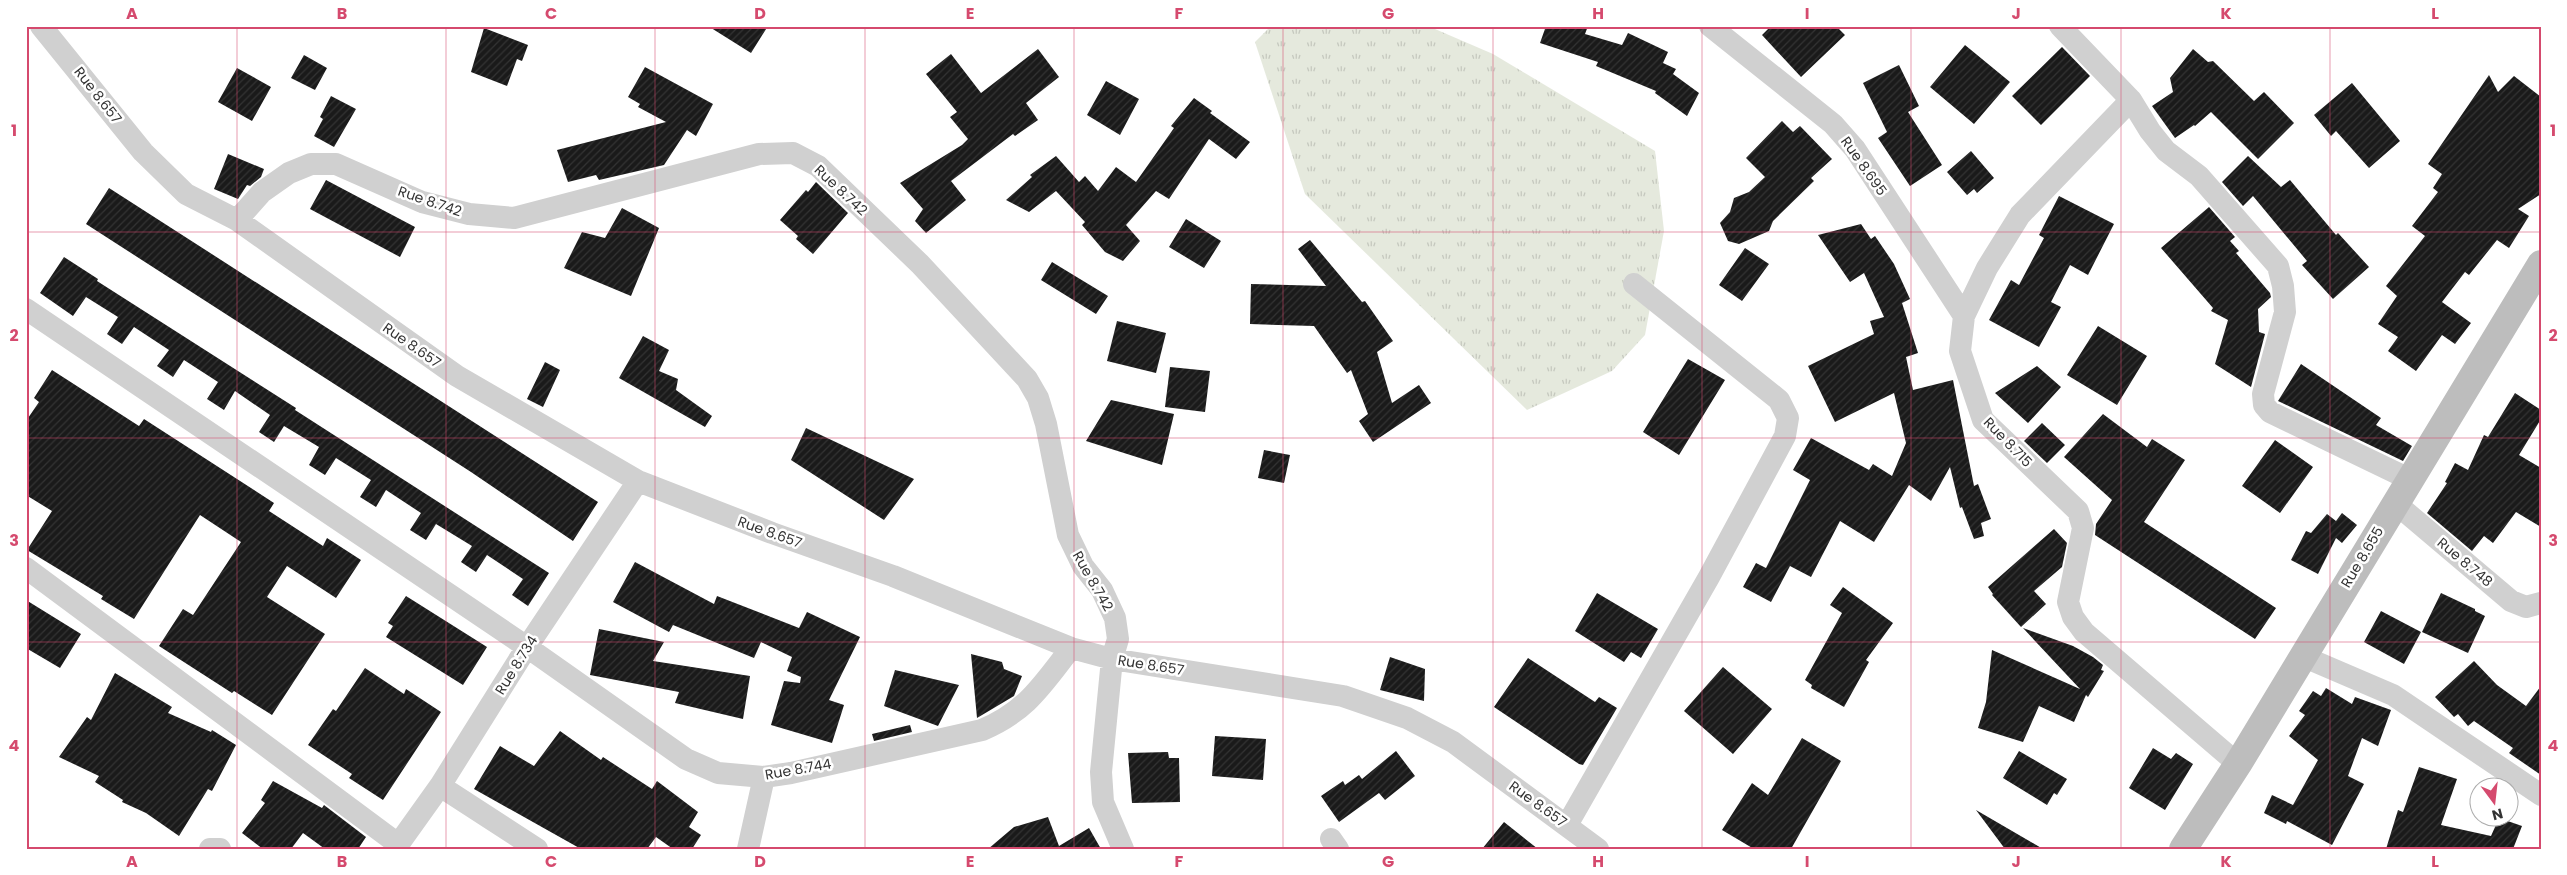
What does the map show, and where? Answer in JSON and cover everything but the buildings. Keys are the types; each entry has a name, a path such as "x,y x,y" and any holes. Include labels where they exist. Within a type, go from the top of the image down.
{"street":[{"name":"Rue 8.657","path":"41,26 149,158 186,194 237,220 457,376 638,481 772,533 893,576 1071,648 1112,659 1343,696 1376,705 1407,718 1453,742 1598,849"},
{"name":"Rue 8.695","path":"1710,26 1833,124 1855,149 1964,316"},
{"path":"2060,26 2131,100 2150,131 2166,150 2199,176 2278,266 2286,312 2263,394 2264,404 2270,412 2409,479"},
{"name":"Rue 8.715","path":"2131,100 2020,215 1987,268 1964,316 1960,352 1983,420 2078,511 2083,528 2068,602 2073,617 2084,632 2238,764"},
{"name":"Rue 8.742","path":"237,220 262,192 289,173 311,164 336,164 422,202 469,214 514,218 759,154 793,153 818,166 920,264 1027,379 1038,398 1046,424 1068,535 1083,566 1102,590 1115,618 1118,639 1112,659 1101,772 1103,802 1123,849"},
{"name":"Rue 8.655","path":"2183,849 2238,764 2394,502 2541,264"},
{"path":"1567,825 1709,578 1785,436 1788,418 1780,400 1634,284"},
{"name":"Rue 8.744","path":"26,309 527,647 686,759 718,773 764,777 982,730 1004,721 1030,701 1071,648"},
{"name":"Rue 8.734","path":"396,847 440,786 527,647 638,481"},
{"name":"Rue 8.748","path":"2394,502 2511,601 2526,607 2541,603"},
{"path":"26,568 396,847"},
{"path":"2302,656 2393,695 2541,795"},
{"path":"748,849 764,777"},
{"path":"440,786 537,849"},
{"path":"210,849 220,849"}],"green space":[{"path":"1271,26 1428,26 1493,54 1655,151 1664,231 1645,335 1612,371 1527,410 1305,194 1255,42"}]}
